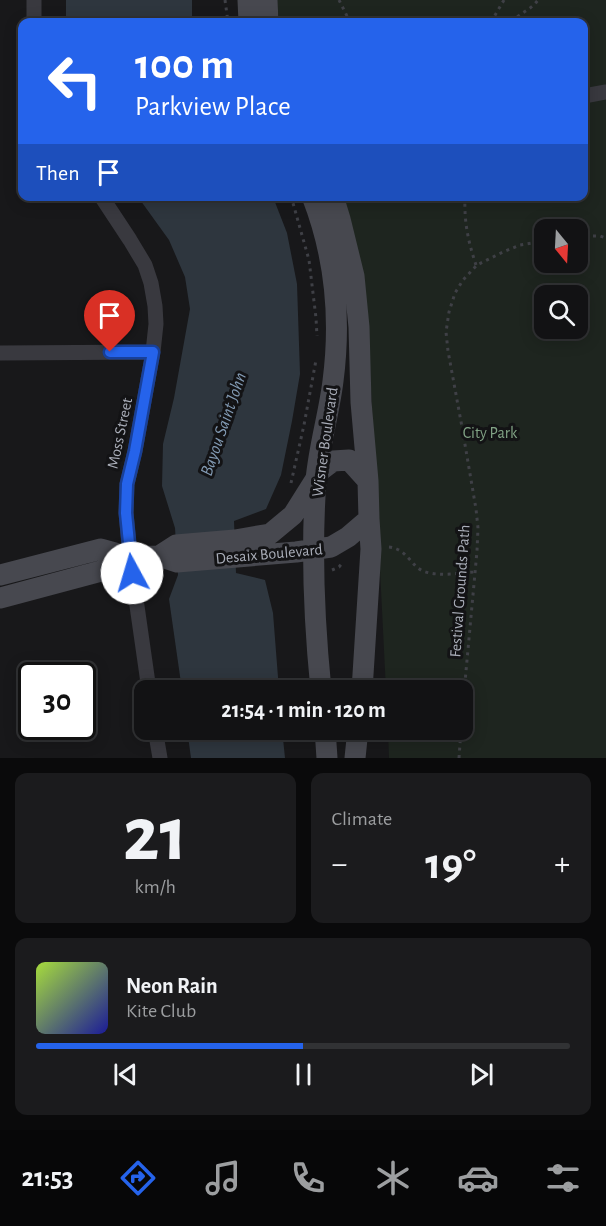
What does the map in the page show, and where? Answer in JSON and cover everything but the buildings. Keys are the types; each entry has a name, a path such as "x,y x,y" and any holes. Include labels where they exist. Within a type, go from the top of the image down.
{"street":[{"path":"34,0 34,18"},
{"path":"248,0 249,18"},
{"path":"267,0 268,18"},
{"path":"588,95 606,92"},
{"name":"Moss Street","path":"104,201 145,265 151,284 156,324 153,352 127,484 126,513 147,680"},
{"name":"Wisner Boulevard","path":"313,201 331,260 336,349 333,383 317,476 314,550 316,636 320,680"},
{"name":"Wisner Boulevard","path":"335,201 354,276 359,327 362,412 372,549 363,680"},
{"path":"0,353 153,352"},
{"path":"317,476 333,462 349,460 368,480"},
{"name":"Desaix Boulevard","path":"236,548 270,534 293,515 317,476"},
{"name":"Desaix Boulevard","path":"0,575 101,549 130,557 236,548 314,550 331,547 348,537 369,519"},
{"name":"Desaix Boulevard","path":"0,598 101,571 130,557"},
{"path":"157,740 160,758"},
{"path":"326,740 327,758"},
{"path":"355,758 357,740"}],"path":[{"path":"225,0 227,18"},
{"path":"339,0 348,18"},
{"path":"493,18 504,0"},
{"path":"515,18 538,0"},
{"path":"465,201 466,230 477,265"},
{"path":"588,236 606,238"},
{"name":"Festival Grounds Path","path":"464,680 478,528 448,351 446,332 449,312 455,293 463,279 477,265 520,245 534,243"},
{"path":"459,758 460,740"}],"green space":[{"name":"City Park","path":"277,0 606,0 606,758 389,758 388,740 473,740 473,680 386,680 367,308 341,201 588,201 588,18 279,18"}],"water":[{"path":"66,0 192,0 192,18 66,18"},
{"name":"Bayou Saint John","path":"141,201 275,201 287,233 297,284 300,374 281,475 266,509 234,521 236,573 265,580 273,613 278,680 181,680 169,599 178,575 175,528 162,486 163,444 190,309 185,277 169,240"},
{"path":"189,740 283,740 285,758 191,758"}],"route":[{"path":"110,352 153,352 127,484 126,513 132,573"}]}
